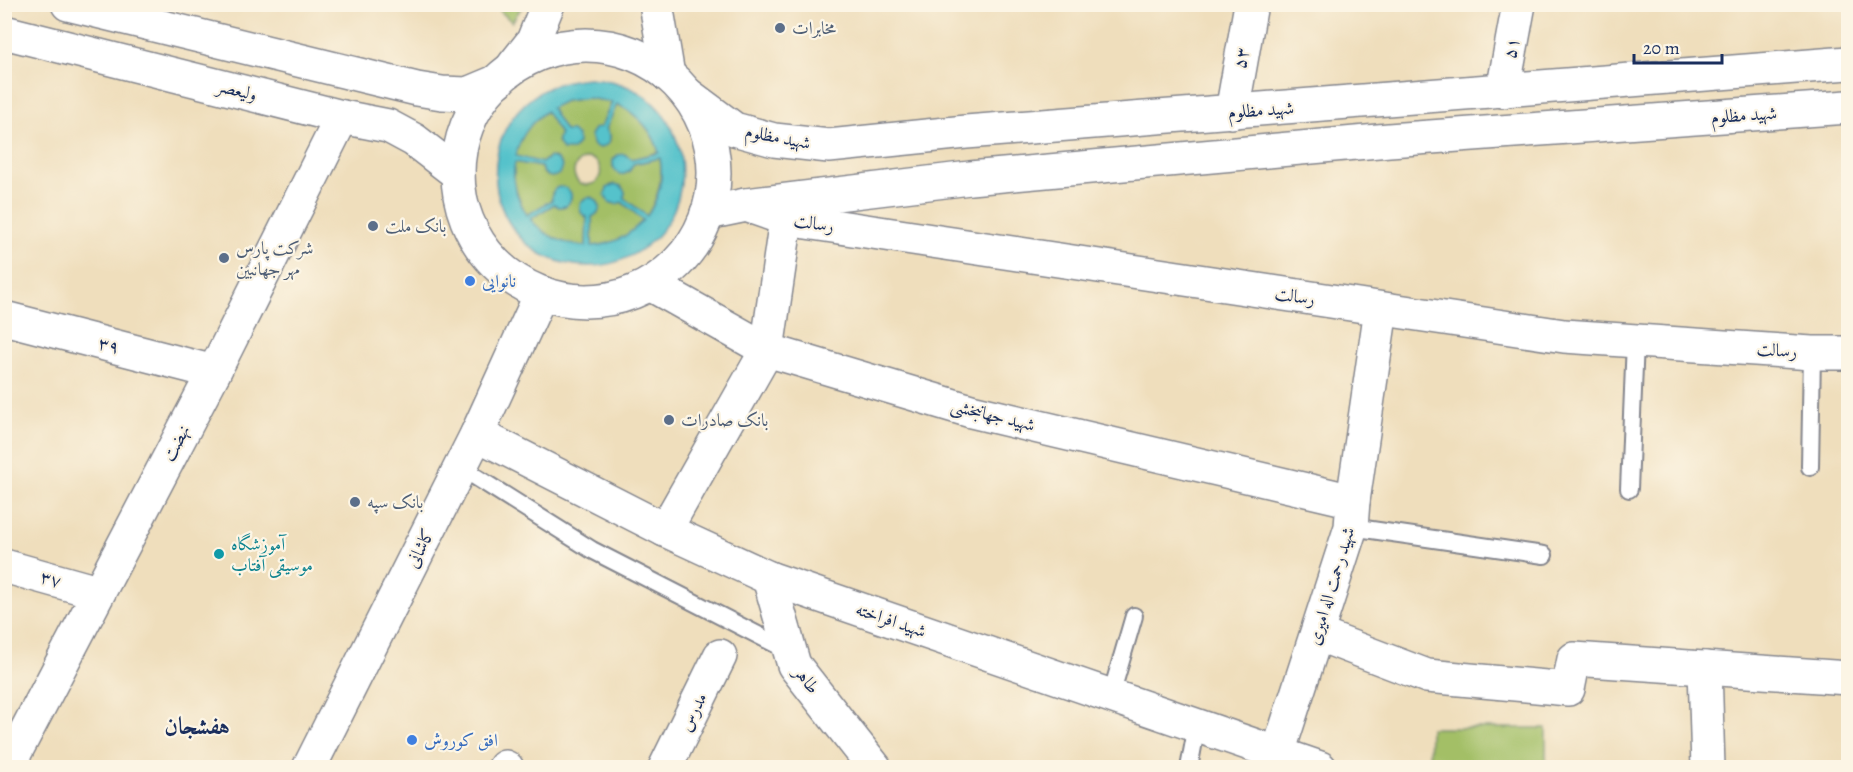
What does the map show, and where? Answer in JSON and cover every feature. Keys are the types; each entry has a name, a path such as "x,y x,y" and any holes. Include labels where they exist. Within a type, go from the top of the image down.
{"main road":[{"path":"68,4 434,92 467,94 505,75"},
{"path":"548,4 533,41 480,101 470,118 461,145 458,174 462,207 469,228 495,264 512,279 541,294 574,301 597,301 630,294 650,284 668,272 682,258 700,232 707,213 714,182 713,150 703,120 678,84 656,4"},
{"name":"۵۳","path":"1232,112 1251,4"},
{"name":"۵۱","path":"1503,91 1519,4"},
{"name":"ولیعصر","path":"4,32 342,117 388,126 414,140 458,174"},
{"name":"شهید مظلوم","path":"505,75 523,61 549,50 591,45 618,48 657,66 734,129 774,140 829,146 966,132 1848,63"},
{"path":"1387,100 1389,140"},
{"name":"شهید مظلوم","path":"707,213 746,204 970,178 1389,140 1848,107"},
{"name":"نهضت","path":"7,768 214,372 342,117"},
{"name":"رسالت","path":"746,204 786,219 1564,336 1848,353"},
{"path":"665,530 767,350 786,219"},
{"name":"شهید جهانبخشی","path":"650,284 767,350 971,411 1352,514"},
{"name":"کاشانی","path":"309,768 477,434 541,294"},
{"name":"شهید رحمت اله امیری","path":"1278,753 1317,634 1352,514 1381,309"},
{"name":"۳۹","path":"4,318 214,372"},
{"name":"شهید افراخته","path":"477,434 665,530 769,578 1320,768"},
{"name":"۳۷","path":"4,566 97,592"},
{"name":"طاهر","path":"769,578 794,665 875,768"},
{"path":"1317,634 1427,676 1568,689 1574,659 1848,678"},
{"name":"مدرس","path":"665,768 720,656"},
{"path":"1705,668 1708,768"}],"lane":[{"path":"1629,489 1635,341"},
{"path":"1810,467 1812,352"},
{"path":"460,467 592,550 790,651"},
{"path":"1352,514 1544,555"},
{"path":"1111,695 1134,616"},
{"path":"1189,768 1197,725"}],"green space":[{"path":"502,4 523,5 512,22 500,11"},
{"path":"588,98 612,102 601,127 594,129 592,143 600,148 610,141 610,135 606,129 617,104 643,124 659,152 632,159 624,154 614,158 613,168 623,174 630,171 633,164 660,158 661,174 657,195 647,216 624,198 625,192 621,186 611,185 607,188 612,203 621,202 644,220 627,235 607,244 592,246 592,217 598,213 599,206 592,197 584,199 581,212 587,217 586,246 570,244 555,238 530,219 554,204 559,207 566,206 571,198 569,191 563,187 556,188 552,193 552,200 527,215 516,189 514,162 541,167 548,176 559,174 561,164 555,157 547,158 542,163 515,156 526,131 546,111 560,134 557,142 577,136 565,131 550,108 565,101","holes":["589,158 599,165 598,180 587,185 581,183 574,175 577,164 581,160"]},
{"path":"1430,728 1546,728 1546,767 1429,767"}],"water":[{"path":"589,78 612,81 633,89 653,103 668,121 677,142 682,164 681,187 674,209 663,229 633,255 610,264 586,266 547,257 519,236 501,206 496,173 501,140 519,110 548,88","holes":["588,98 612,102 601,127 594,129 590,135 594,146 600,148 608,144 610,136 606,129 617,104 644,124 653,137 659,153 632,159 624,154 618,155 613,160 613,165 617,173 624,174 631,169 633,164 660,158 661,181 655,202 647,216 624,198 625,192 621,186 615,184 607,188 605,195 609,202 616,204 622,202 643,220 620,238 607,244 592,246 592,217 598,213 600,207 597,201 590,197 582,201 580,208 587,217 586,246 562,242 548,235 530,219 554,204 559,207 566,206 571,195 569,190 556,188 552,200 527,215 514,182 515,162 541,167 544,173 551,177 559,174 562,166 557,159 549,157 542,163 516,156 520,143 526,131 546,111 560,134 558,141 560,147 563,150 573,150 578,143 577,136 572,131 565,131 551,108 565,101"]}],"place":[{"name":"مخابرات","path":"780,28"},
{"name":"بانک ملت","path":"373,226"},
{"name":"شرکت پارس مهر جهانبین","path":"224,258"},
{"name":"نانوایی","path":"470,281"},
{"name":"بانک صادرات","path":"669,420"},
{"name":"بانک سپه","path":"355,502"},
{"name":"آموزشگاه موسیقی آفتاب","path":"219,554"},
{"name":"افق کوروش","path":"412,740"}],"district":[{"name":"هفشجان","path":"197,726"}]}
